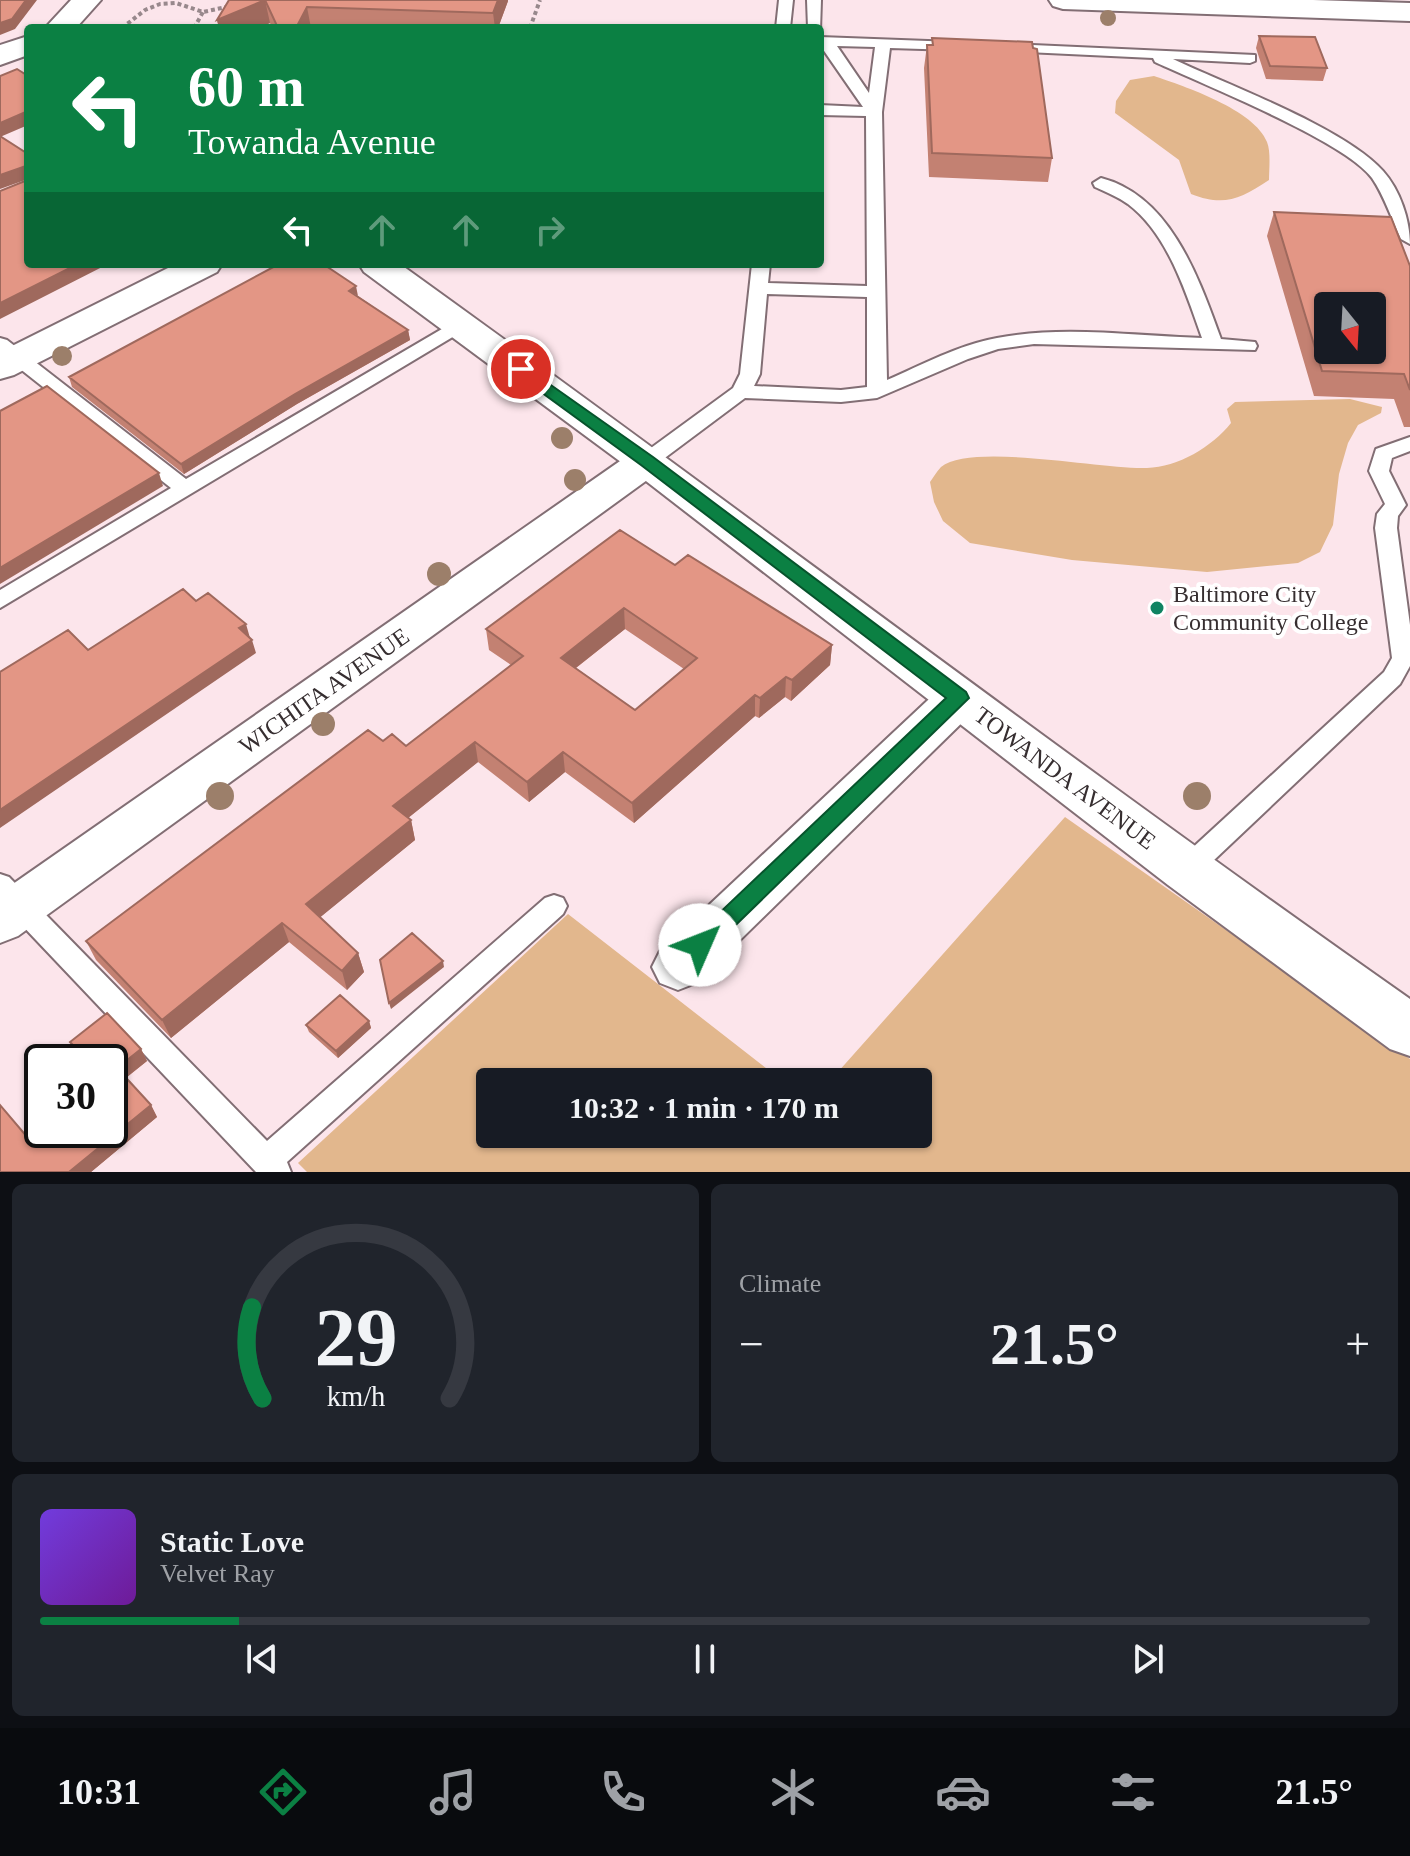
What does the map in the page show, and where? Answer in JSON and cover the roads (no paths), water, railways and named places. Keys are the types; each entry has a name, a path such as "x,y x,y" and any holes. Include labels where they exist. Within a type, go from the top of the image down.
{"street":[{"path":"64,24 87,0"},
{"path":"1064,0 1410,12"},
{"path":"0,56 24,47"},
{"path":"6,356 195,268"},
{"name":"TOWANDA AVENUE","path":"382,268 647,461 1186,870 1410,1031"},
{"name":"WICHITA AVENUE","path":"7,904 647,461"},
{"path":"678,967 959,698"}],"lane":[{"path":"783,24 786,0"},
{"path":"814,0 815,24"},
{"path":"824,41 1250,58"},
{"path":"824,42 874,112"},
{"path":"877,392 874,112 883,43"},
{"path":"1148,54 1307,127 1364,161 1379,176 1410,239"},
{"path":"824,110 874,112"},
{"path":"1101,183 1133,200 1147,213 1194,289 1213,344"},
{"path":"647,461 741,392 750,374 761,268"},
{"path":"759,288 877,292"},
{"path":"0,600 459,325"},
{"path":"741,392 841,396 877,392 961,355 995,344 1034,338 1248,346"},
{"path":"6,356 184,488"},
{"path":"1186,870 1392,678 1403,658 1386,528 1388,514 1403,506 1379,471 1383,454 1410,444"},
{"path":"7,904 271,1166 554,906"}],"place":[{"name":"Baltimore City Community College","path":"1157,608"}]}
